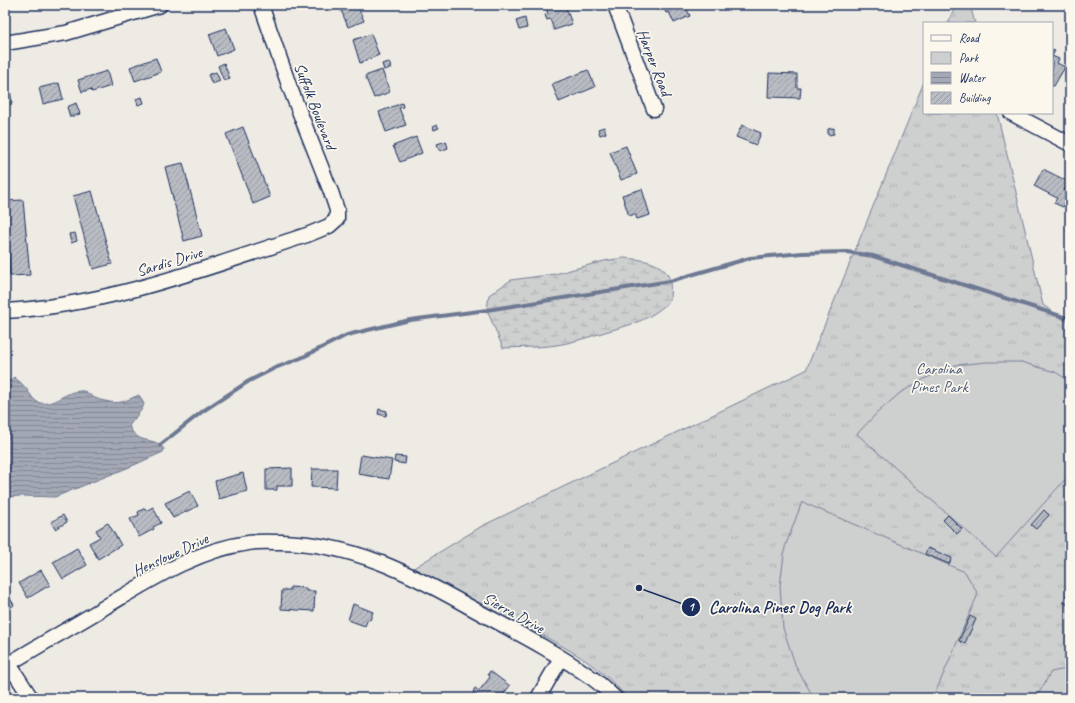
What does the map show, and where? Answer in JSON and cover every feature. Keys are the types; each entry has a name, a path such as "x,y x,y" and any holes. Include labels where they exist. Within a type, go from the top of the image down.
{"street":[{"path":"5,43 66,33 160,5"},
{"name":"Suffolk Boulevard","path":"261,5 290,88 331,192 337,210 337,219"},
{"name":"Harper Road","path":"615,5 654,109"},
{"path":"1013,114 1070,144"},
{"name":"Sardis Drive","path":"5,311 80,301 153,285 307,235 329,226 337,219"},
{"name":"Henslowe Drive","path":"7,665 154,578 200,556 223,549 248,543 271,542 313,544 334,548 390,566"},
{"name":"Sierra Drive","path":"390,566 422,580 561,658 591,677 615,698"},
{"path":"538,698 561,658"},
{"path":"7,665 31,698"}],"green space":[{"path":"956,5 970,5 975,22 948,22"},
{"name":"Carolina Pines Park","path":"923,84 923,114 997,114 1043,305 1070,324 1070,698 627,698 616,685 590,663 561,645 412,569 482,526 806,370"},
{"path":"623,258 651,262 664,270 668,275 670,282 670,301 662,308 640,321 624,327 551,346 503,348 487,310 489,295 511,280 555,274 604,261"},
{"path":"987,362 1021,362 1055,372 1070,381 1070,474 996,557 857,434 877,413 900,393 924,379 955,365"},
{"path":"802,502 965,572 978,594 933,698 814,698 796,667 783,628 780,586 785,547"},
{"path":"1066,669 1070,671 1070,698 1036,698 1051,672"}],"water":[{"path":"14,377 25,387 37,402 40,403 55,401 70,393 80,391 93,397 115,403 122,402 139,395 144,404 129,426 137,436 142,439 156,442 160,445 164,449 163,452 55,497 5,497 5,385"}],"building":[{"path":"339,5 360,5 362,8 359,9 364,21 348,27"},
{"path":"550,5 565,5 572,24 554,30 550,19 547,20 545,15 548,14 546,7"},
{"path":"663,5 685,5 690,16 674,23 669,12 666,13"},
{"path":"525,18 527,28 519,30 516,21"},
{"path":"226,28 234,49 217,56 209,34"},
{"path":"371,34 379,55 360,63 353,40"},
{"path":"1053,56 1059,59 1057,63 1065,67 1054,86"},
{"path":"156,58 161,72 135,81 130,67"},
{"path":"389,62 391,68 384,70 382,64"},
{"path":"224,63 230,79 224,81 218,66"},
{"path":"382,70 390,92 374,98 365,76"},
{"path":"588,70 595,87 559,102 552,84"},
{"path":"107,71 111,86 92,92 91,89 82,92 78,80"},
{"path":"216,72 220,81 212,84 208,75"},
{"path":"769,73 797,74 797,88 801,88 800,98 768,97"},
{"path":"59,83 63,99 43,104 39,88"},
{"path":"5,89 10,89 12,104 5,105"},
{"path":"142,97 144,103 138,105 136,99"},
{"path":"76,103 80,114 70,117 67,107"},
{"path":"402,103 403,107 399,108 406,125 386,132 379,112"},
{"path":"437,125 439,128 434,130 433,127"},
{"path":"742,125 761,133 756,145 736,137"},
{"path":"243,127 270,197 253,204 226,134"},
{"path":"604,127 606,133 600,135 598,129"},
{"path":"834,128 834,134 828,135 828,129"},
{"path":"416,137 422,153 400,162 393,146"},
{"path":"446,141 448,148 440,151 437,144"},
{"path":"626,146 637,174 621,180 610,152"},
{"path":"183,163 202,236 184,241 165,167"},
{"path":"1043,169 1069,182 1064,190 1070,195 1063,207 1054,203 1057,198 1034,186"},
{"path":"642,189 650,215 637,219 635,214 629,216 622,195"},
{"path":"92,191 112,264 93,269 73,196"},
{"path":"23,200 30,275 10,276 5,201"},
{"path":"1070,223 1070,233 1066,231"},
{"path":"75,233 77,241 71,243 69,234"},
{"path":"379,409 387,411 386,416 378,414"},
{"path":"361,455 392,460 389,479 358,474"},
{"path":"395,456 406,457 405,464 394,462"},
{"path":"292,468 292,486 277,486 277,490 266,490 266,469"},
{"path":"312,469 337,469 336,488 311,487"},
{"path":"243,473 247,491 219,499 215,481"},
{"path":"190,491 198,506 173,518 165,503"},
{"path":"153,507 161,523 153,527 154,529 139,537 130,519 139,515 138,512 145,508 146,511"},
{"path":"1044,510 1049,515 1036,529 1031,525"},
{"path":"63,515 67,522 55,529 51,522"},
{"path":"948,515 962,529 957,534 943,520"},
{"path":"108,523 121,545 98,559 89,543 100,537 96,530"},
{"path":"77,548 87,565 63,579 53,562"},
{"path":"928,548 952,558 949,564 925,554"},
{"path":"41,570 50,585 28,598 19,583"},
{"path":"290,587 306,588 306,591 315,591 314,611 281,609 282,590 290,590"},
{"path":"1070,588 1070,606 1063,602"},
{"path":"5,590 14,605 5,611"},
{"path":"353,604 373,612 370,620 368,619 365,626 348,620"},
{"path":"970,616 976,619 965,643 959,641"},
{"path":"490,671 510,686 500,698 481,698 473,692 475,688 479,691 490,677 488,674"}],"waterway":[{"path":"160,445 203,411 249,381 275,368 301,358 347,335 410,320 487,310 670,281 750,258 802,253 847,252 873,256 1070,319"}],"place":[{"name":"Carolina Pines Dog Park","path":"639,588"}]}
